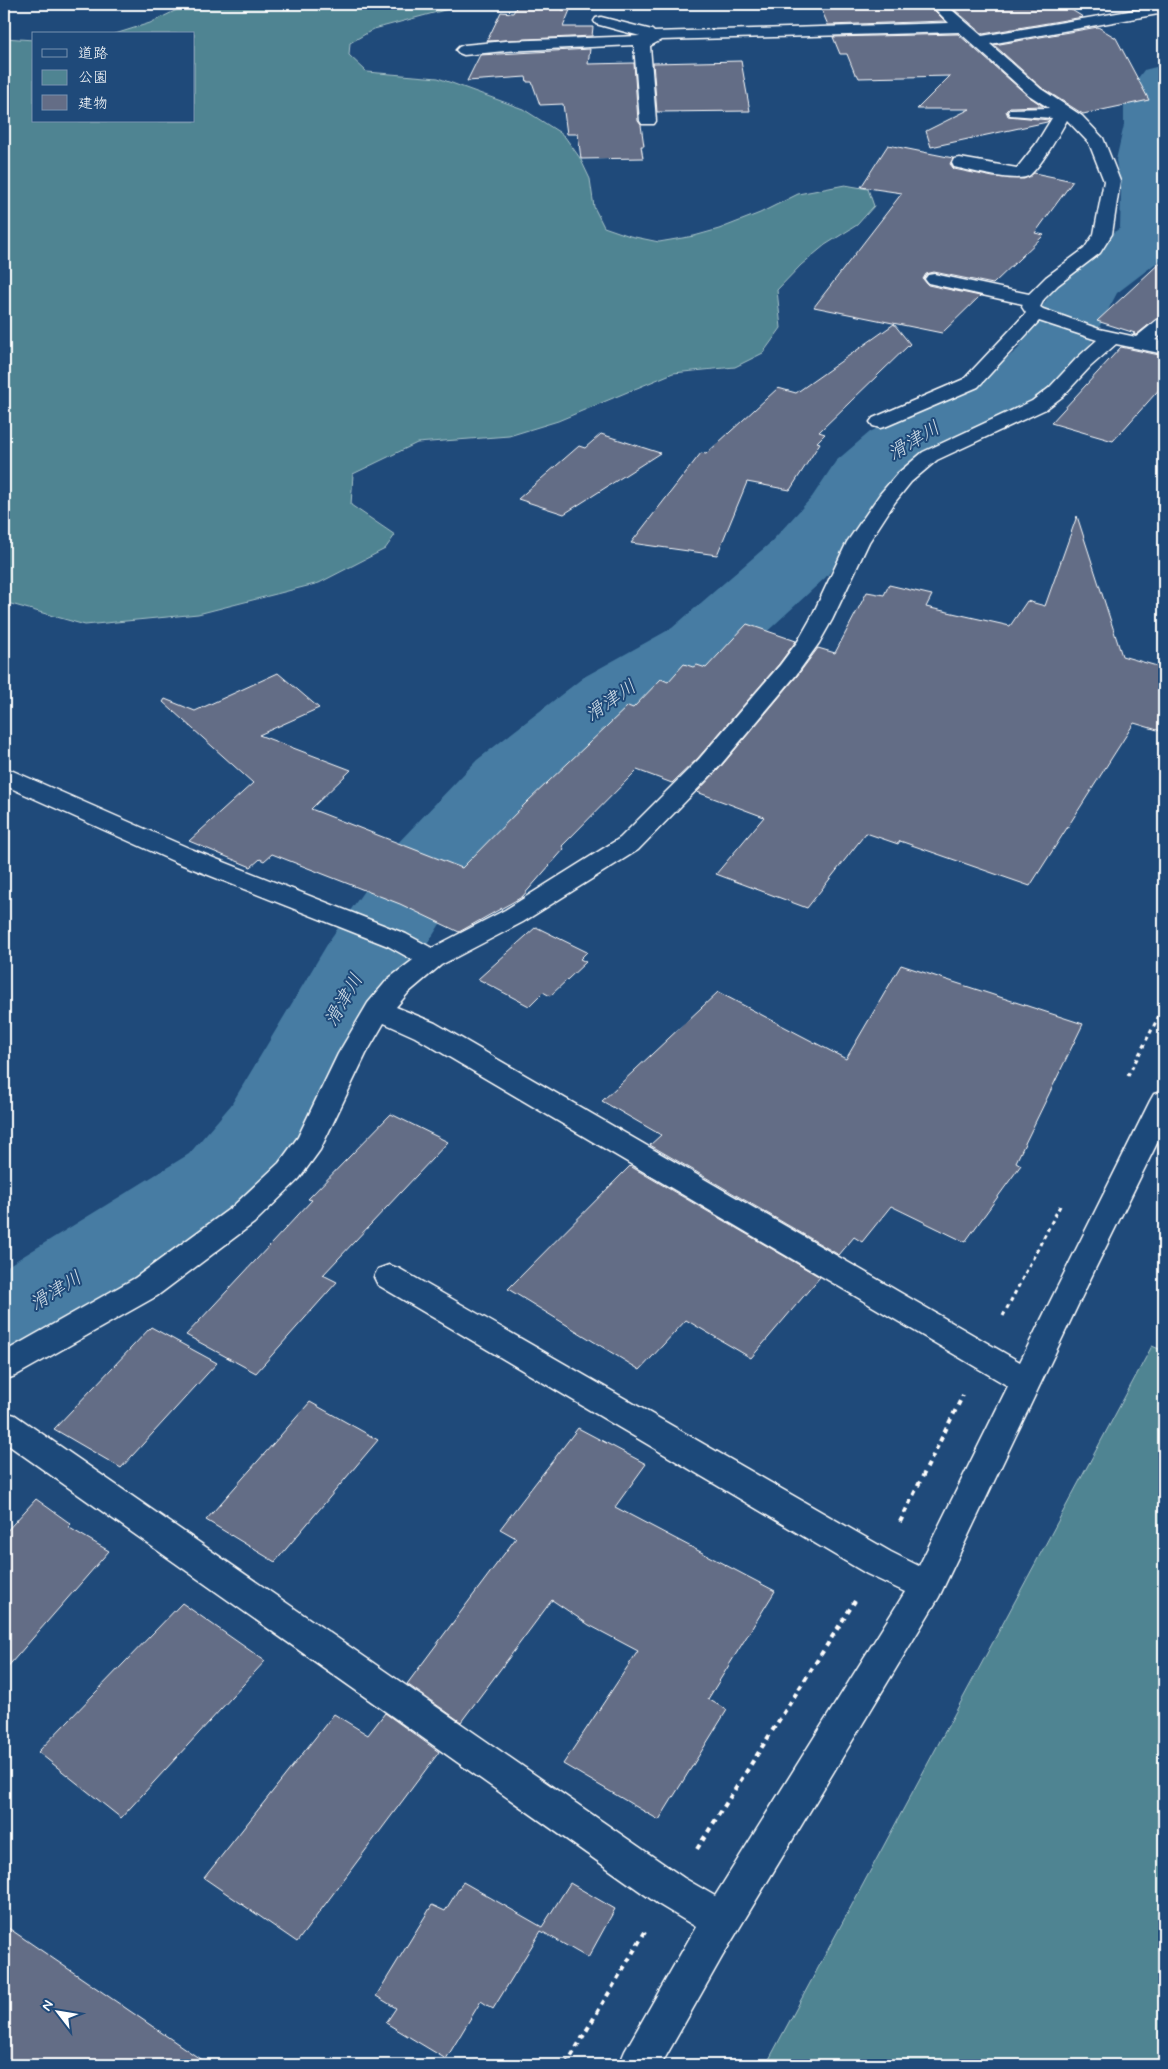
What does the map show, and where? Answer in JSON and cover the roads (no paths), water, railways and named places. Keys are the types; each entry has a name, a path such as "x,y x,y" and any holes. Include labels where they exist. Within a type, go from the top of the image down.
{"street":[{"path":"880,422 971,383 1039,310 1052,281 1091,252 1103,234 1112,181 1097,141 1076,119 1035,92 937,4"},
{"path":"979,41 1164,9"},
{"path":"601,21 633,28 655,38"},
{"path":"464,50 498,46 655,38 963,27"},
{"path":"648,121 642,44 655,38"},
{"path":"1016,112 1050,113 1064,111"},
{"path":"960,163 1017,174 1023,172 1043,146 1064,111"},
{"path":"934,278 1039,310 1102,336 1164,348"},
{"path":"1138,344 1164,324"},
{"path":"4,1367 146,1287 243,1215 283,1177 310,1142 352,1054 378,1010 398,986 432,959 514,916 628,844 708,764 788,670 808,643 821,620 858,542 887,498 904,478 930,456 1039,405 1056,392 1083,363 1102,336"},
{"path":"4,776 182,855 397,940 432,959"},
{"path":"378,1010 425,1030 1026,1381"},
{"path":"639,2065 722,1921 927,1586 1164,1101"},
{"path":"389,1277 879,1563 927,1586"},
{"path":"4,1424 671,1891 722,1921"}],"waterway":[{"name":"滑津川","path":"4,1325 131,1246 227,1183 268,1133 366,962 429,867 509,780 614,695 702,646 797,561 842,511 863,477 896,448 1025,379 1046,362 1088,283 1152,235 1152,193 1147,160 1154,125 1153,97 1164,82"}]}
